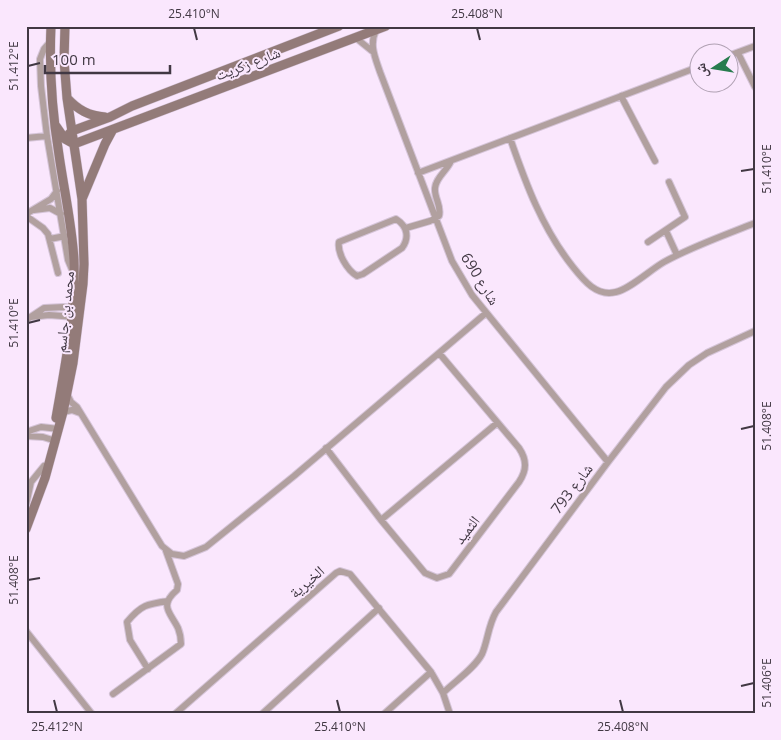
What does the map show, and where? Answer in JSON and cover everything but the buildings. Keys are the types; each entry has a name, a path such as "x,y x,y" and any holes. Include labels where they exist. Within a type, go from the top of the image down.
{"street":[{"name":"محمد بن جاسم","path":"51,26 51,85 73,246 76,312 73,363 63,412 56,428"},
{"name":"محمد بن جاسم","path":"26,529 45,478 56,428 84,264 82,199 67,98 64,60 65,26"},
{"name":"شارع زكريت","path":"59,154 65,139 72,131 339,26"},
{"name":"شارع زكريت","path":"74,144 113,131 386,26"},
{"name":"شارع 690","path":"376,30 372,40 373,52 418,173 460,277 486,313 608,462"},
{"path":"356,38 373,52"},
{"path":"50,42 42,54 40,64 47,136 69,263 74,274"},
{"path":"755,46 738,53 755,86"},
{"path":"418,173 688,71"},
{"path":"622,96 655,161"},
{"path":"67,98 77,108 87,114 108,118"},
{"path":"55,124 65,139 74,144"},
{"path":"82,199 105,144 113,131"},
{"path":"26,138 47,136"},
{"path":"510,138 530,194 548,230 575,270 595,289 605,293 622,290 651,270 678,255 755,223"},
{"path":"406,228 436,218 440,212 435,186 451,161"},
{"path":"648,242 685,217 669,182"},
{"path":"57,191 51,200 26,215 43,228 50,239 58,273"},
{"path":"34,210 50,208 61,214"},
{"path":"396,219 406,228 406,242 402,248 357,276 352,273 339,250 339,242 345,238 389,221 396,219"},
{"path":"666,231 678,255"},
{"path":"50,239 65,236"},
{"path":"29,319 34,313 44,308 76,312"},
{"path":"166,551 178,556 184,556 206,547 486,313"},
{"name":"شارع 793","path":"443,693 481,656 486,645 490,623 496,612 666,388 683,370 707,352 755,331"},
{"name":"الثميد","path":"326,448 381,520 426,573 437,578 448,574 523,476 525,461 523,454 439,353"},
{"path":"67,394 166,551 178,584 177,590 171,595 168,602 169,616 178,629 181,644 113,694"},
{"path":"63,412 72,410 80,413"},
{"path":"381,520 497,423"},
{"path":"26,432 36,428 56,428"},
{"path":"26,436 53,440"},
{"name":"محمد بن جاسم","path":"39,492 40,478 53,440"},
{"path":"26,505 31,482 44,466"},
{"name":"الخيرية","path":"175,714 340,571 350,574 431,672 443,693 450,714"},
{"path":"148,669 130,640 127,622 137,610 146,606 168,602"},
{"path":"262,714 379,608"},
{"path":"26,631 92,714"},
{"path":"384,714 431,672"}]}
